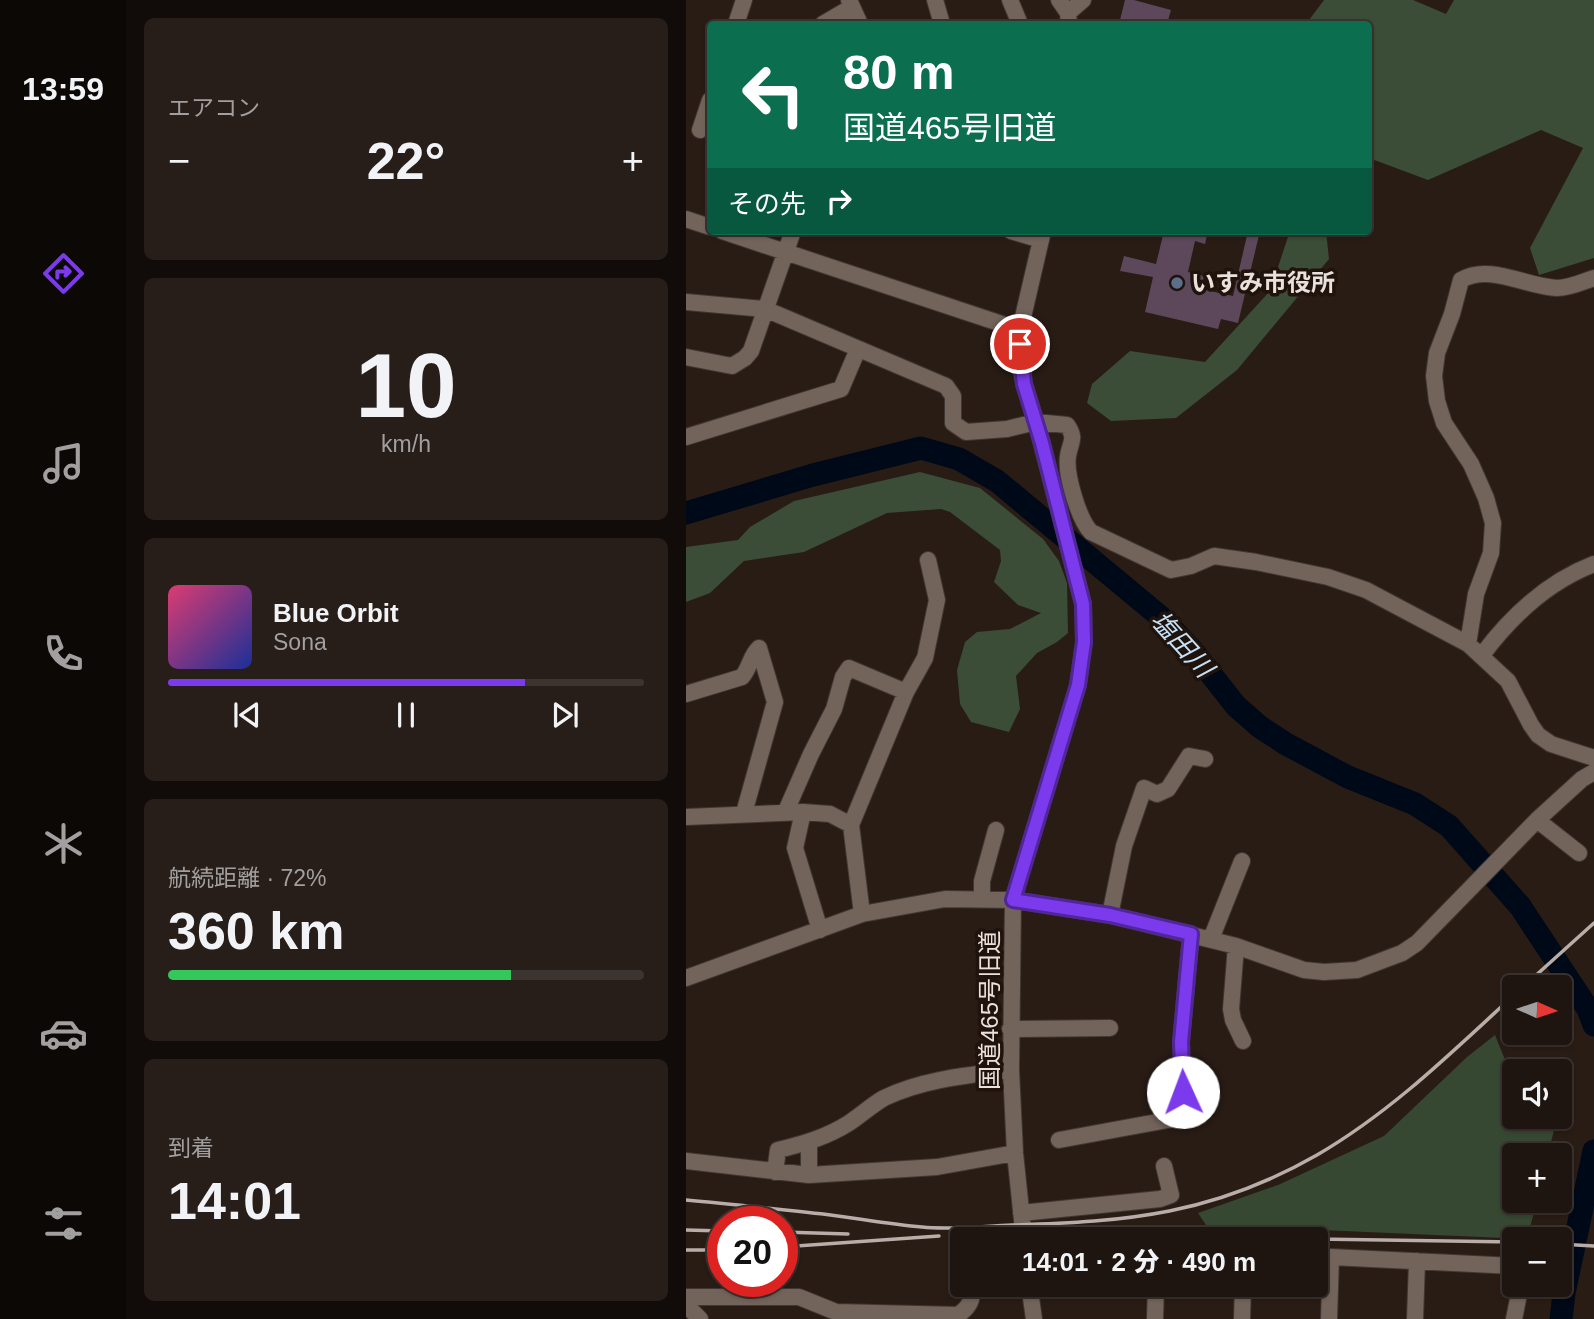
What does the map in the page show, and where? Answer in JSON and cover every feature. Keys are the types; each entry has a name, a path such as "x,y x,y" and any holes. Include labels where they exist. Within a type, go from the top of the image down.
{"street":[{"path":"737,21 744,0"},
{"path":"935,0 941,21"},
{"path":"1010,0 1019,21"},
{"path":"1065,13 1083,0"},
{"path":"827,21 851,3 859,21"},
{"path":"699,129 707,108"},
{"path":"686,219 707,226"},
{"path":"735,235 1020,330"},
{"path":"686,357 732,366 745,358 751,351 792,235"},
{"path":"686,978 862,914 945,899 1013,900 1078,685 1084,642 1083,604 1024,384 1020,359 1020,330 1042,236"},
{"path":"1468,645 1476,594 1491,553 1493,523 1486,498 1471,464 1444,424 1437,401 1434,376 1437,353 1452,314 1461,279 1470,274 1489,274 1559,288 1594,278"},
{"path":"686,302 765,309 946,386 953,397 953,423 966,432 1007,429 1036,422 1067,425 1073,433 1074,442 1068,456 1069,469 1084,525 1091,532 1171,570 1191,566 1214,556 1328,577 1366,590 1482,655 1508,681 1538,736 1551,744 1594,758"},
{"path":"686,437 841,389 858,349"},
{"path":"862,914 851,825 906,691 925,658 937,600 928,560"},
{"path":"1482,655 1505,624 1530,602 1553,585 1594,564"},
{"path":"686,694 742,677 747,671 752,654 759,648 775,702 744,813"},
{"path":"820,930 795,848 795,812 811,754 834,709 843,677 849,668 906,691"},
{"path":"1110,915 1124,846 1144,788 1157,794 1168,789 1189,756 1205,759"},
{"name":"国道465号旧道","path":"1023,1227 1015,1153 1011,1070 1013,900 1110,915 1191,934 1236,946 1304,970 1341,973 1357,970 1402,953 1417,943 1537,820 1582,779 1594,772"},
{"path":"686,817 795,812 830,814 851,825"},
{"path":"1537,820 1579,852"},
{"path":"982,900 982,881 996,830"},
{"path":"1211,939 1242,861"},
{"path":"1059,1140 1184,1117 1181,1042 1191,934"},
{"path":"1236,946 1231,1009 1243,1041"},
{"path":"1010,1029 1110,1028"},
{"path":"775,1172 778,1150 809,1143 846,1125 883,1099 924,1084 959,1076 1011,1070"},
{"path":"809,1143 809,1175"},
{"path":"686,1161 809,1175 937,1167 1015,1153"},
{"path":"1021,1213 1160,1199 1171,1195 1164,1166"},
{"path":"1328,1265 1331,1257 1502,1265"},
{"path":"1415,1319 1417,1261"},
{"path":"686,1297 799,1297 836,1312 919,1317 958,1315 967,1309 973,1297"},
{"path":"1032,1297 1035,1315"},
{"path":"1155,1319 1156,1297"},
{"path":"1242,1319 1243,1297"},
{"path":"1326,1297 1329,1319"},
{"path":"1514,1319 1518,1297"},
{"path":"686,1305 700,1319"}],"green space":[{"path":"1324,0 1413,0 1446,14 1454,0 1594,0 1594,258 1539,275 1530,248 1583,148 1541,130 1428,180 1372,159 1372,21 1308,21"},
{"path":"1289,235 1326,235 1329,259 1237,370 1176,418 1111,421 1087,403 1092,384 1130,351 1205,362 1270,291"},
{"path":"920,472 980,488 1043,539 1059,561 1067,583 1068,633 1037,653 1016,676 1020,709 1009,732 971,722 960,704 957,670 965,642 977,632 1010,629 1041,613 1018,605 994,582 1001,561 1000,550 950,512 941,509 887,513 804,552 744,561 710,593 686,602 686,547 738,540 750,527 794,501"},
{"path":"1495,1035 1505,1059 1502,1059 1502,1129 1554,1129 1551,1143 1502,1143 1502,1213 1534,1213 1530,1227 1502,1227 1502,1238 1328,1230 1328,1227 1206,1225 1198,1213 1278,1185 1384,1136 1467,1057"}],"building":[{"path":"1125,0 1171,10 1168,21 1120,21"},
{"name":"いすみ市役所","path":"1163,235 1207,235 1205,244 1195,241 1188,272 1204,276 1201,289 1233,296 1247,235 1259,235 1238,323 1221,319 1218,329 1145,312 1153,277 1120,271 1124,256 1156,264"}],"waterway":[{"name":"塩田川","path":"686,513 813,475 921,448 959,459 997,481 1162,618 1192,650 1236,706 1260,727 1348,777 1415,804 1449,826 1520,906 1588,1009 1594,1025"},
{"path":"1561,1319 1594,1151"}],"railway":[{"path":"1536,975 1594,923"},
{"path":"686,1200 944,1228 1094,1221 1169,1211 1242,1190 1317,1155 1370,1120 1420,1081 1502,1006"},
{"path":"686,1230 707,1231"},
{"path":"798,1232 848,1234"},
{"path":"798,1246 939,1236"},
{"path":"1328,1239 1502,1242"},
{"path":"1572,1245 1594,1246"},
{"path":"686,1250 707,1250"}],"place":[{"name":"いすみ市役所","path":"1177,283"}],"route":[{"path":"1020,344 1024,384 1042,443 1083,604 1084,642 1078,685 1013,900 1110,915 1191,934 1181,1042 1183,1092"}]}
